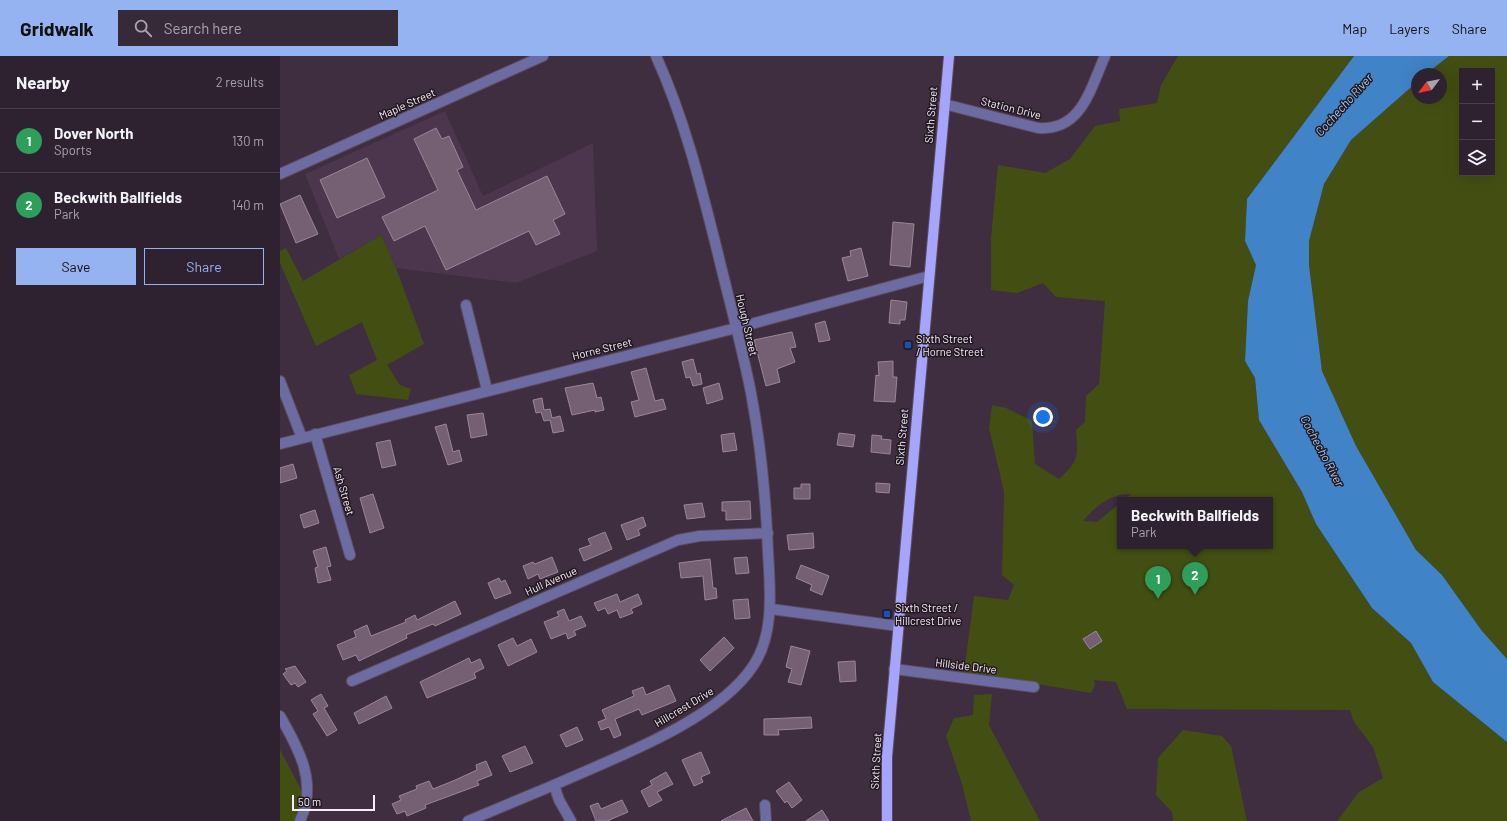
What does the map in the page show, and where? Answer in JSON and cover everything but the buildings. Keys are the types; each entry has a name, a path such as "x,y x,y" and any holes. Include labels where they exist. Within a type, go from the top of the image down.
{"main road":[{"name":"Sixth Street","path":"887,821 887,757 894,669 949,56"}],"street":[{"name":"Maple Street","path":"280,174 543,56"},
{"name":"Hough Street","path":"656,56 682,120 751,392 759,438 766,494 771,609"},
{"name":"Station Drive","path":"944,104 1038,128 1058,126 1071,119 1080,110 1105,56"},
{"name":"Horne Street","path":"280,444 487,390 736,328 929,276"},
{"path":"466,305 487,390"},
{"path":"280,381 302,438"},
{"name":"Ash Street","path":"315,434 350,555"},
{"name":"Hull Avenue","path":"352,681 678,540 700,536 768,533"},
{"path":"771,609 898,626"},
{"name":"Hillcrest Drive","path":"468,821 554,785 645,744 717,704 734,688 755,664 764,640 771,609"},
{"name":"Hillside Drive","path":"894,669 1034,687"},
{"path":"280,716 306,770 308,797 305,810 300,821"},
{"path":"554,785 559,800 571,821"},
{"path":"765,805 766,821"}],"shaded area":[{"path":"445,111 483,196 593,143 597,251 516,283 396,268 381,235 339,259 305,174"}],"green space":[{"path":"1178,56 1354,56 1247,199 1245,241 1256,265 1248,301 1245,361 1255,378 1259,420 1302,492 1316,524 1372,608 1411,643 1433,682 1507,742 1507,821 1337,821 1359,792 1383,778 1373,747 1354,722 1350,710 1127,709 1116,682 1094,680 1095,685 1091,693 964,672 974,596 1008,600 1014,585 1002,575 1004,492 989,428 992,405 1006,408 1032,421 1035,464 1059,479 1066,473 1076,458 1076,430 1085,422 1086,396 1099,384 1105,301 1056,297 1043,283 1017,293 991,290 991,238 998,165 1045,173 1070,159 1095,126 1120,121 1119,109 1157,103 1161,85"},
{"path":"1449,56 1507,56 1507,659 1482,631 1442,575 1416,550 1356,446 1322,371 1309,265 1309,241 1324,184 1351,140 1411,87 1411,104 1447,104 1447,68 1434,68"},
{"path":"381,235 396,268 424,344 387,365 400,385 411,389 408,400 356,394 349,375 377,360 362,322 316,346 280,263 280,251 286,248 303,281"},
{"path":"992,694 989,725 1040,821 971,821 962,784 946,736 954,718 973,715 974,695"},
{"path":"1183,730 1222,736 1231,746 1247,821 1173,821 1172,812 1156,795 1158,758"},
{"path":"280,750 302,791 297,821 280,821"}],"water":[{"name":"Cochecho River","path":"1354,56 1449,56 1434,68 1411,68 1411,87 1351,140 1324,184 1309,241 1309,265 1322,371 1356,446 1416,550 1442,575 1482,631 1507,659 1507,742 1433,682 1411,643 1372,608 1316,524 1302,492 1259,420 1255,378 1245,361 1248,301 1256,265 1245,241 1247,199"}],"place":[{"name":"Sixth Street / Horne Street","path":"908,345"},
{"name":"Beckwith Ballfields","path":"1195,595"},
{"name":"Dover North","path":"1158,599"},
{"name":"Sixth Street / Hillcrest Drive","path":"887,614"}]}
